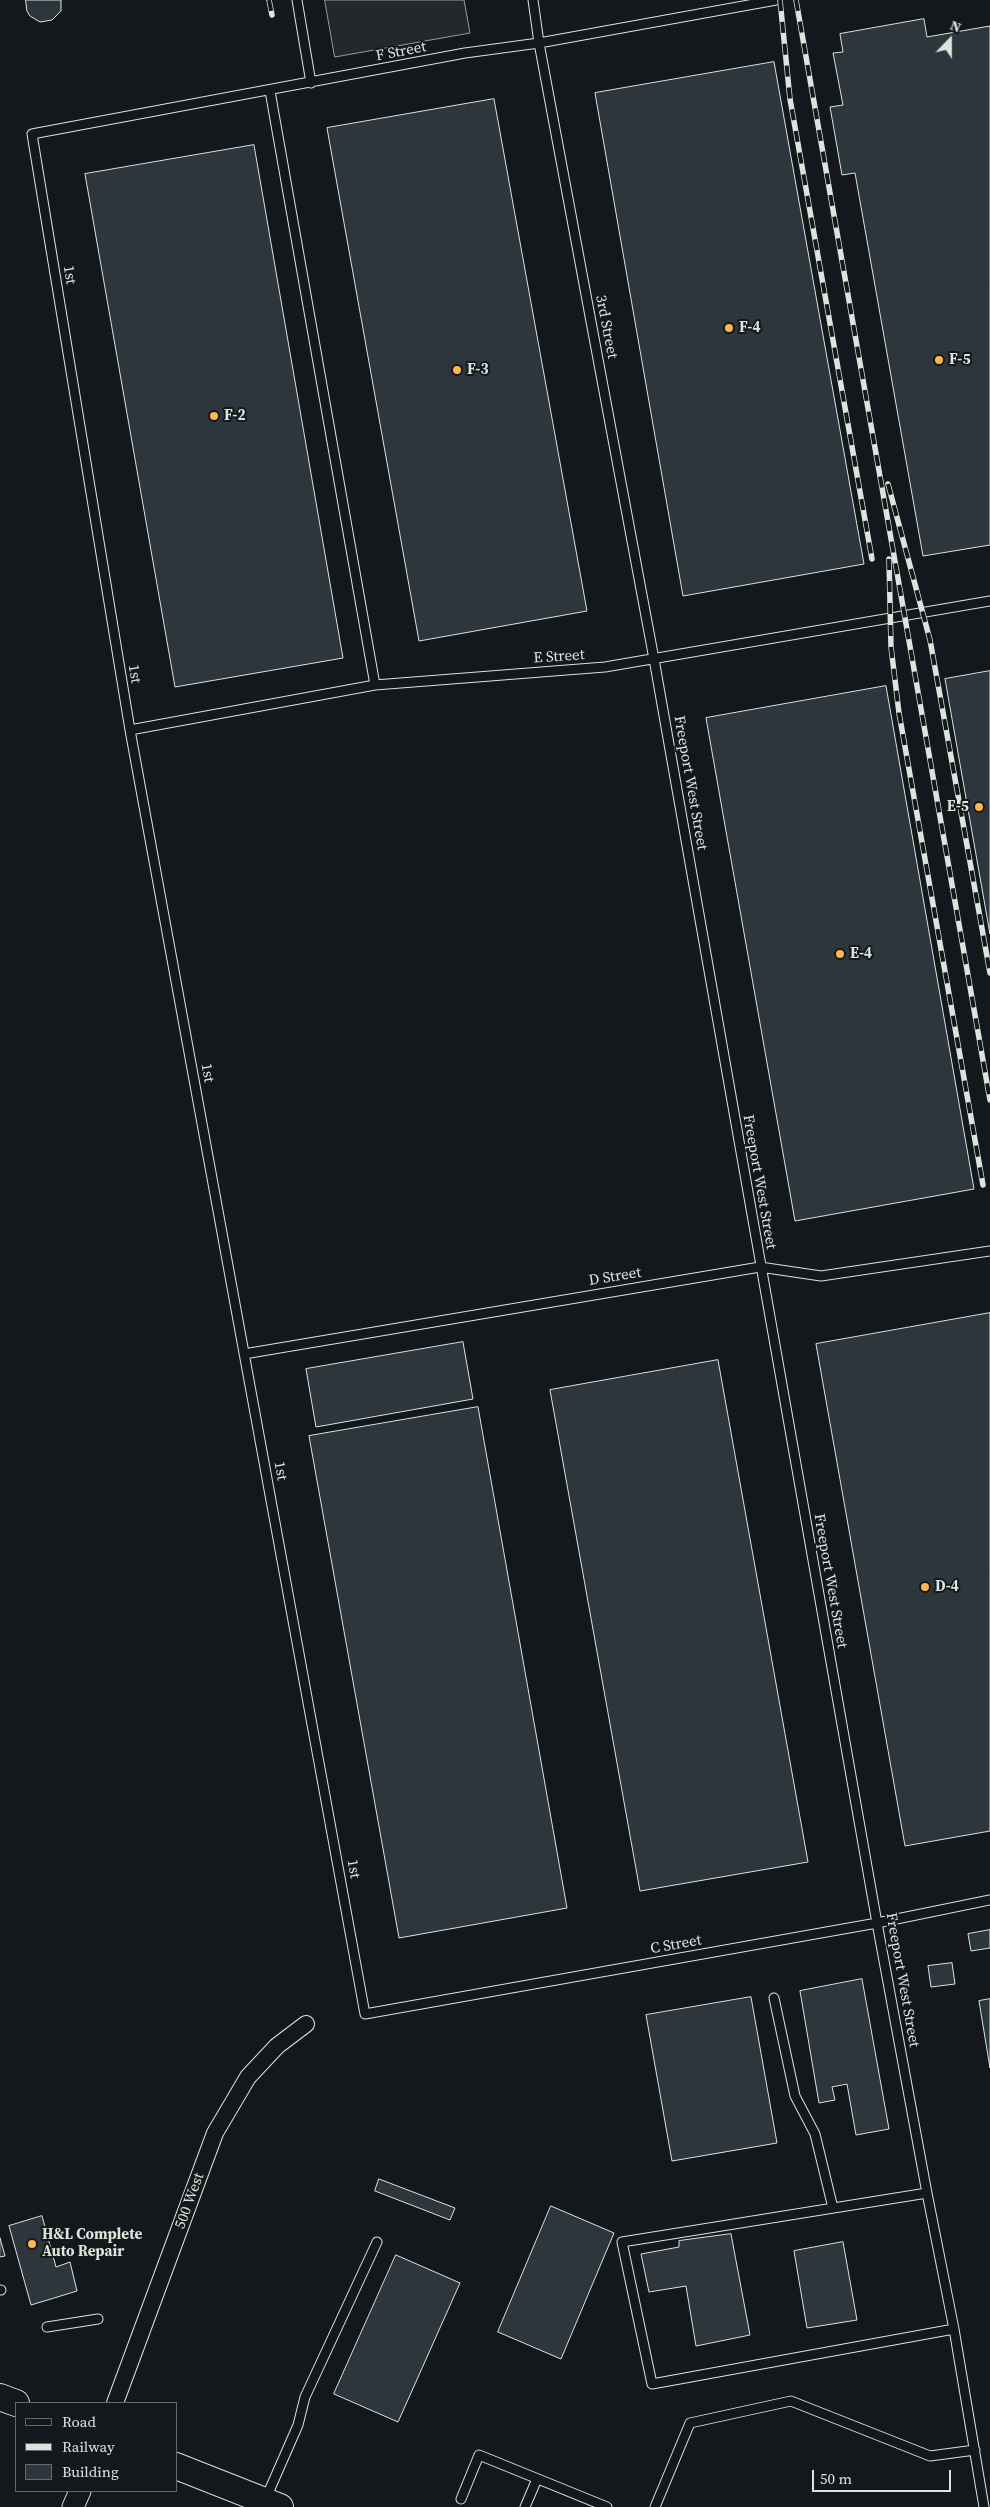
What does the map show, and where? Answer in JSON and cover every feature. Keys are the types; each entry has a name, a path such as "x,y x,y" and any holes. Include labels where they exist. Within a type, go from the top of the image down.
{"main road":[{"path":"0,2397 15,2403"},
{"path":"178,2467 272,2504"}],"street":[{"name":"500 West","path":"114,2402 215,2133 248,2076 277,2046 306,2024"},
{"path":"73,2507 80,2492"}],"lane":[{"path":"297,0 310,83"},
{"name":"3rd Street","path":"533,0 539,43 654,659"},
{"name":"F Street","path":"32,134 465,53 539,43 776,0"},
{"path":"270,91 375,686"},
{"name":"1st","path":"32,134 130,730 365,2014"},
{"name":"E Street","path":"130,730 375,686 605,668 990,601"},
{"name":"Freeport West Street","path":"654,659 760,1267 927,2193 954,2329 984,2507"},
{"name":"D Street","path":"244,1354 760,1267 821,1276 990,1251"},
{"name":"C Street","path":"365,2014 878,1923 990,1900"},
{"path":"774,1998 795,2096 816,2134 833,2208"},
{"path":"927,2193 622,2242 652,2384 954,2329"},
{"path":"272,2504 298,2426 305,2397 377,2242"},
{"path":"47,2327 98,2319"},
{"path":"655,2507 690,2423 791,2401 930,2456 974,2450"},
{"path":"461,2499 479,2455 593,2504 607,2507"},
{"path":"525,2507 537,2479"}],"shaded area":[{"path":"325,0 464,0 470,33 335,57"}],"building":[{"path":"26,0 61,0 61,11 52,20 40,22 30,16 27,11"},
{"name":"F-5","path":"924,19 927,37 990,26 990,545 923,556 855,173 842,175 830,107 843,105 833,53 843,52 840,34"},
{"name":"F-4","path":"774,62 864,564 683,596 595,93"},
{"name":"F-3","path":"494,99 587,611 419,641 327,128"},
{"name":"F-2","path":"254,145 343,658 175,687 85,174"},
{"name":"E-5","path":"990,671 990,934 945,679"},
{"name":"E-4","path":"886,686 974,1189 795,1221 706,718"},
{"name":"D-4","path":"990,1313 990,1831 905,1846 816,1344"},
{"path":"463,1342 473,1399 316,1427 306,1369"},
{"path":"718,1360 808,1862 640,1891 550,1390"},
{"path":"478,1407 567,1908 399,1938 309,1436"},
{"path":"990,1930 990,1948 971,1951 968,1934"},
{"path":"952,1963 955,1984 931,1987 928,1966"},
{"path":"862,1979 889,2129 856,2135 847,2084 832,2087 835,2100 819,2103 800,1991"},
{"path":"751,1997 777,2143 672,2161 646,2015"},
{"path":"990,1999 990,2068 979,2001"},
{"path":"379,2179 455,2208 450,2220 375,2191"},
{"path":"551,2206 614,2233 561,2359 498,2332"},
{"name":"H&L Complete Auto Repair","path":"42,2216 56,2267 70,2262 77,2291 31,2305 9,2226"},
{"path":"731,2234 750,2335 696,2346 686,2286 649,2292 641,2254 679,2247 679,2241"},
{"path":"0,2238 5,2256 0,2257"},
{"path":"843,2242 857,2320 807,2328 794,2251"},
{"path":"396,2255 460,2283 398,2422 334,2394"}],"railway":[{"path":"269,0 272,15"},
{"path":"780,0 790,99 872,559"},
{"path":"796,0 990,1100"},
{"path":"888,484 930,640 990,973"},
{"path":"889,559 891,647 899,713 983,1185"}],"place":[{"name":"F-4","path":"729,328"},
{"name":"F-5","path":"939,360"},
{"name":"F-3","path":"457,370"},
{"name":"F-2","path":"214,416"},
{"name":"E-5","path":"979,807"},
{"name":"E-4","path":"840,954"},
{"name":"D-4","path":"925,1587"},
{"name":"H&L Complete Auto Repair","path":"32,2244"}]}
